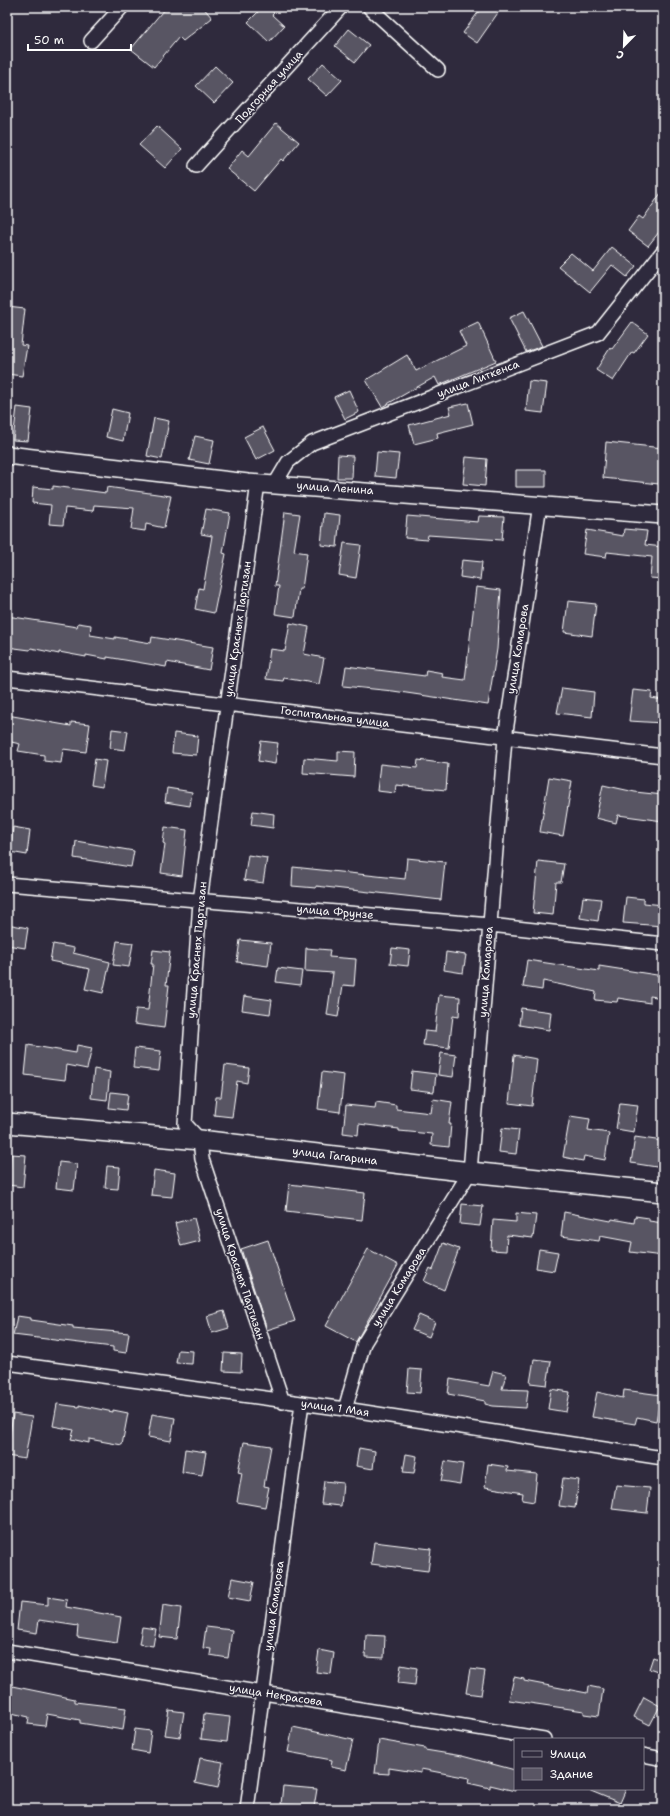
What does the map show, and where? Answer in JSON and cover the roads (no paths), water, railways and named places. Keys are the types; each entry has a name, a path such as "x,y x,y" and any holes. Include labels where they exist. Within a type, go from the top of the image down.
{"main road":[{"name":"улица Гагарина","path":"7,1123 200,1140 470,1172 663,1192"}],"street":[{"path":"91,41 122,7"},
{"name":"Подгорная улица","path":"196,166 341,7"},
{"path":"369,7 438,70"},
{"name":"улица Литкенса","path":"275,484 288,462 312,444 598,333 663,251"},
{"name":"улица Ленина","path":"7,456 258,483 540,504 663,515"},
{"name":"улица Красных Партизан","path":"258,483 200,901 185,1124 200,1140 202,1159 283,1402"},
{"name":"улица Комарова","path":"345,1409 364,1343 470,1172 504,738 540,504"},
{"name":"Госпитальная улица","path":"7,678 663,756"},
{"name":"улица Фрунзе","path":"7,884 490,925 663,944"},
{"name":"улица 1 Мая","path":"7,1363 283,1402 345,1409 663,1458"},
{"name":"улица Комарова","path":"247,1809 302,1403"},
{"name":"улица Некрасова","path":"7,1651 538,1738"},
{"path":"644,1755 663,1758"}]}
